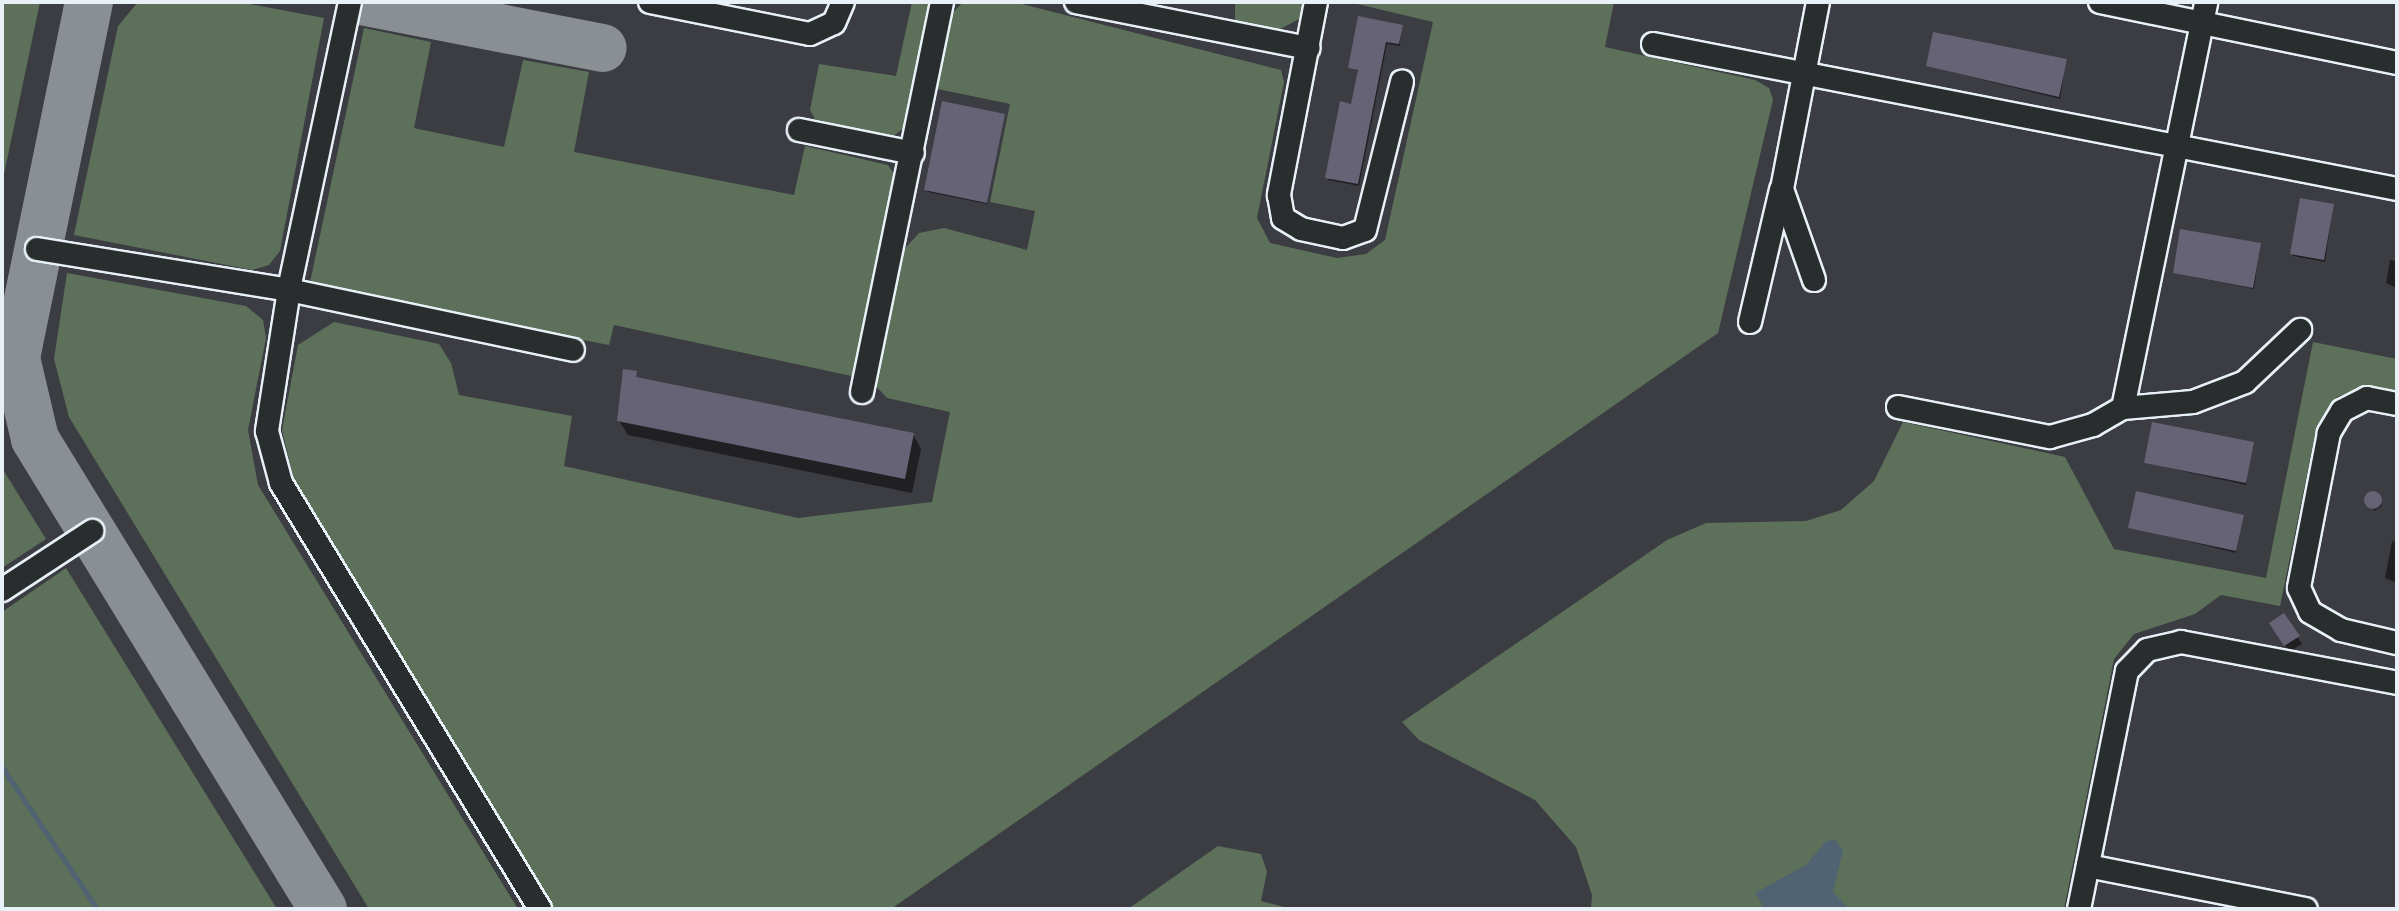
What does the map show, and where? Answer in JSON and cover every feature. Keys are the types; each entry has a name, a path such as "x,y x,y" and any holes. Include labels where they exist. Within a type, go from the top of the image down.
{"lane":[{"path":"350,2 289,290 267,431 281,483 540,909"},
{"path":"650,2 810,34 834,23 843,2"},
{"path":"862,392 942,2"},
{"path":"1076,2 1308,48"},
{"path":"1316,2 1279,195 1283,218 1301,229 1343,238 1365,230 1402,82"},
{"path":"1750,322 1782,189 1818,2"},
{"path":"2100,2 2204,12 2397,63"},
{"path":"2123,408 2204,12"},
{"path":"1653,44 2397,189"},
{"path":"799,130 913,153"},
{"path":"1782,189 1814,280"},
{"path":"37,249 289,290 573,350"},
{"path":"1898,407 2050,437 2093,425 2123,408 2193,402 2245,382 2300,330"},
{"path":"2397,404 2367,398 2342,411 2329,433 2299,588 2310,612 2341,630 2397,643"},
{"path":"2,590 92,531"},
{"path":"2079,909 2127,671 2147,650 2181,642 2397,683"},
{"path":"2088,866 2306,909"}],"shaded area":[{"path":"2,2 2397,2 2397,909 2,909"}],"green space":[{"path":"2,2 40,2 2,184"},
{"path":"138,2 239,2 324,18 280,251 269,265 252,270 74,235 118,26"},
{"path":"912,2 932,2 905,127 891,138 815,119 810,110 819,64 896,76"},
{"path":"963,2 1014,2 1281,70 1284,82 1257,218 1270,243 1337,258 1366,254 1385,240 1433,22 1349,2 1614,2 1605,47 1755,80 1769,88 1773,100 1718,333 891,909 554,909 294,481 282,430 298,345 334,322 439,344 451,363 459,395 572,416 564,466 798,518 932,502 950,412 887,398 873,383 900,254 919,233 944,228 1027,250 1035,211 990,202 1010,104 933,88 949,17"},
{"path":"1235,2 1305,2 1299,19 1269,35 1235,25"},
{"path":"364,28 431,42 414,128 504,147 523,60 589,72 574,152 794,195 805,146 888,165 895,176 856,377 614,325 609,345 309,287"},
{"path":"67,273 246,306 263,320 266,338 248,430 258,485 518,909 369,909 69,417 54,359"},
{"path":"2313,342 2397,359 2397,392 2365,386 2337,397 2317,425 2280,606 2221,595 2195,614 2134,634 2114,659 2064,909 1591,909 1592,895 1576,847 1535,800 1419,740 1402,722 1667,540 1706,523 1806,521 1841,510 1874,481 1903,422 2065,457 2114,549 2266,578"},
{"path":"2,468 46,539 2,568"},
{"path":"66,568 277,909 2,909 2,612"},
{"path":"1218,846 1261,854 1267,872 1261,901 1292,909 1128,909"}],"water":[{"path":"1835,840 1843,850 1833,892 1849,909 1765,909 1755,893 1806,865 1826,841"}],"building":[{"path":"1358,16 1403,25 1399,44 1386,42 1358,184 1325,178 1340,101 1351,104 1358,70 1348,68"},
{"path":"1933,32 2067,59 2059,97 1926,66"},
{"path":"942,101 1005,114 987,203 924,190"},
{"path":"2300,198 2334,204 2324,260 2290,254"},
{"path":"2180,229 2261,243 2253,288 2173,273"},
{"path":"623,369 637,371 636,377 914,433 905,479 617,421"},
{"path":"2152,422 2254,442 2246,483 2144,463"},
{"path":"2136,491 2244,515 2236,551 2128,528"},
{"path":"2369,491 2377,491 2382,500 2380,507 2369,509 2364,504 2364,496"},
{"path":"2284,613 2300,636 2284,646 2269,623"}],"waterway":[{"path":"2,767 97,909"}],"taxiway":[{"path":"89,2 16,358 35,439 323,909"},
{"path":"366,2 603,48"}]}
